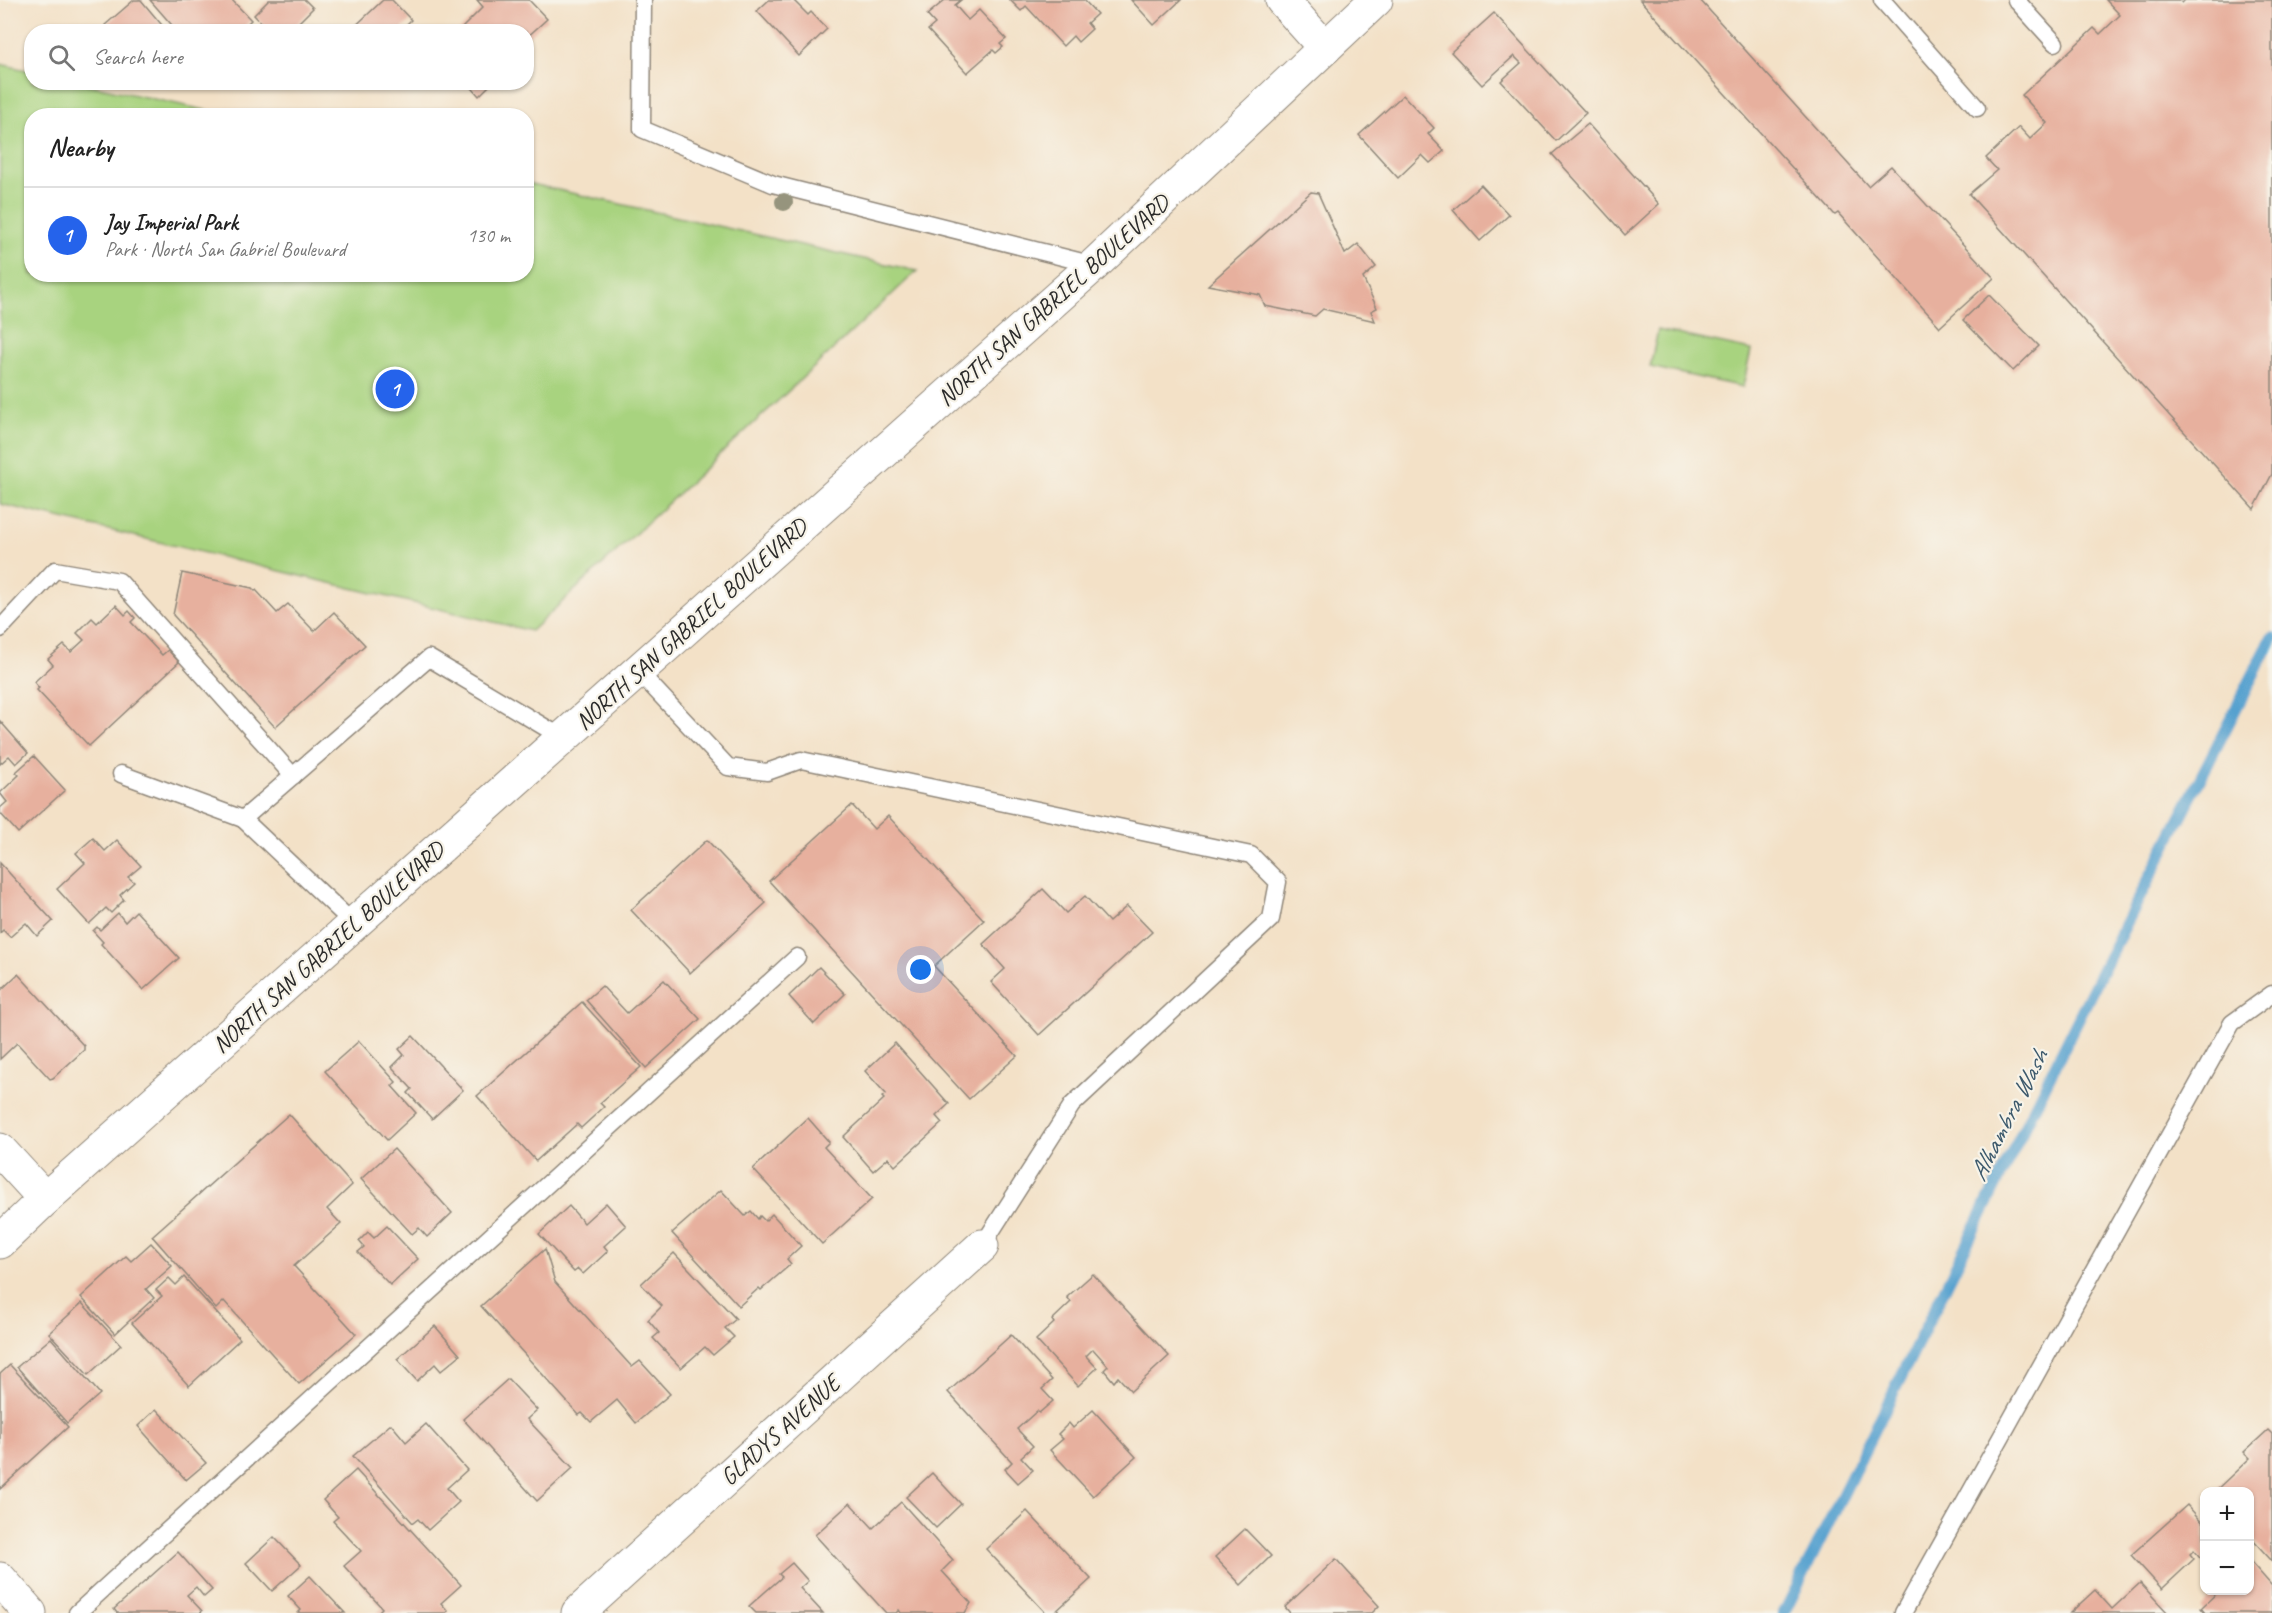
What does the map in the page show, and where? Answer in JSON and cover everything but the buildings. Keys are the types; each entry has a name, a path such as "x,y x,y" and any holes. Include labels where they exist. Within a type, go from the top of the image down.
{"main road":[{"path":"1282,0 1325,48"},
{"name":"NORTH SAN GABRIEL BOULEVARD","path":"0,1242 45,1199 1094,265 1376,0"},
{"path":"0,1150 45,1199"},
{"name":"GLADYS AVENUE","path":"578,1613 982,1246"},
{"path":"0,1579 30,1613"}],"lane":[{"path":"643,0 642,129 773,184 1094,265"},
{"path":"1882,0 1977,108"},
{"path":"2016,0 2055,43"},
{"path":"0,629 55,570 118,581 293,776"},
{"path":"243,819 429,658 563,738"},
{"path":"638,671 728,767 767,772 801,760 824,764 1251,855 1278,882 1271,919 1072,1106 982,1246"},
{"path":"121,774 243,819 354,924"},
{"path":"77,1613 797,957"},
{"path":"1904,1613 2232,1023 2272,994"}],"green space":[{"path":"0,64 24,69 24,90 113,90 195,108 24,108 24,282 534,282 534,185 917,271 531,631 0,504"},
{"path":"1658,330 1751,350 1743,387 1650,367"}],"waterway":[{"name":"Alhambra Wash","path":"1784,1613 2103,969 2272,638"}],"place":[{"name":"Jay Imperial Park","path":"395,389"}]}
